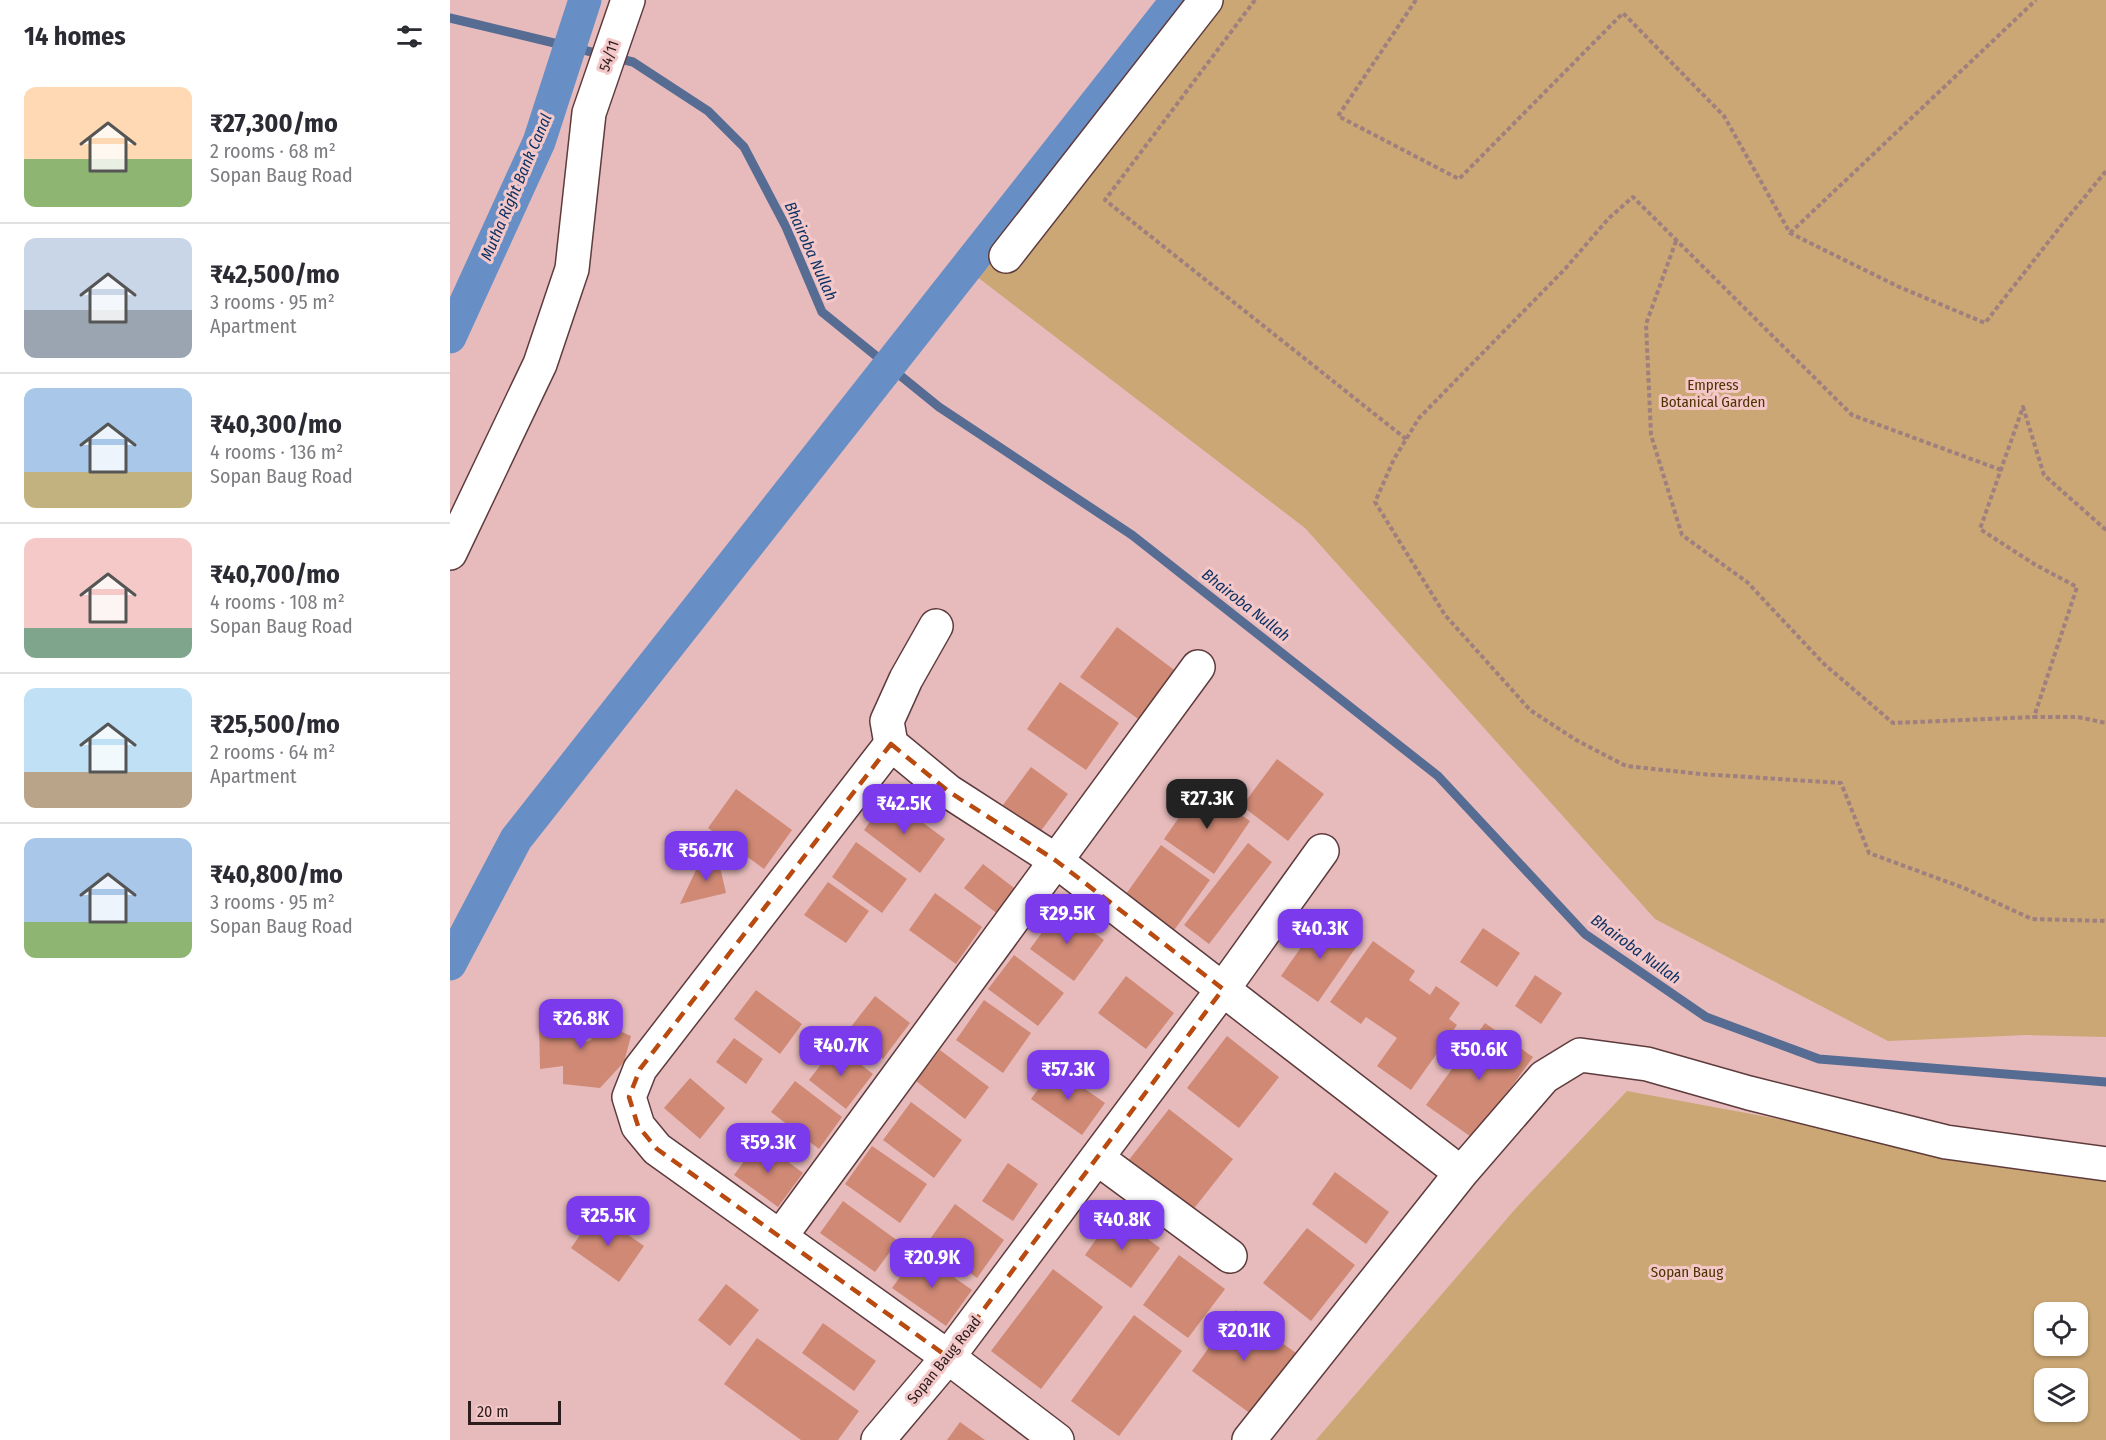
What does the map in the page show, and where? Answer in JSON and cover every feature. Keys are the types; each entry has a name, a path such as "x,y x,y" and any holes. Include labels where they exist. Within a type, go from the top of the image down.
{"street":[{"name":"54/11","path":"450,553 540,364 573,269 589,113 628,0"},
{"path":"1006,256 1206,0"},
{"path":"936,626 906,678 887,721 891,744 948,791 1055,860 1461,1173"},
{"path":"780,1237 1198,667"},
{"path":"891,744 640,1070 629,1097 638,1126 657,1149 948,1357 1057,1440"},
{"name":"Sopan Baug Road","path":"878,1440 948,1357 1223,989 1322,851"},
{"path":"1249,1440 1461,1173 1544,1077 1580,1055 1647,1064 1749,1093 1946,1142 2106,1164"},
{"path":"1097,1158 1230,1256"}],"path":[{"path":"1255,0 1106,200 1406,439"},
{"path":"1416,0 1338,116 1459,179 1623,13 1724,116 1790,233 1897,285 1985,323 2106,171"},
{"path":"1790,233 2036,0"},
{"path":"2001,470 1852,415 1633,197 1609,218 1564,270 1419,418 1394,459 1375,502 1445,615 1530,710 1576,740 1626,766 1701,774 1841,783 1869,853 1964,888 2032,919 2106,921"},
{"path":"1676,241 1646,324 1651,435 1682,535 1747,582 1824,664 1893,723 2034,717 2078,717 2106,723"},
{"path":"2034,717 2077,587 2034,564 1980,530 2023,407 2044,475 2106,530"}],"highlighted area":[{"path":"891,744 948,791 1055,860 1223,989 948,1357 657,1149 638,1126 629,1097 640,1069"}],"green space":[{"name":"Empress Botanical Garden","path":"1199,0 2106,0 2106,1037 2027,1035 1888,1041 1655,919 1305,528 976,276"},
{"name":"Sopan Baug","path":"1627,1091 1974,1155 2106,1170 2106,1440 1316,1440 1517,1207"}],"building":[{"path":"1117,627 1177,672 1141,721 1080,677"},
{"path":"1060,682 1119,723 1086,770 1027,729"},
{"path":"1277,759 1324,794 1288,841 1242,806"},
{"path":"1031,767 1068,794 1040,832 1003,805"},
{"path":"1200,787 1250,821 1214,874 1164,839"},
{"path":"736,789 792,830 764,869 708,828"},
{"path":"888,797 945,839 920,873 864,830"},
{"path":"856,842 907,879 882,913 832,877"},
{"path":"1248,843 1272,862 1209,944 1184,925"},
{"path":"1161,845 1210,880 1170,936 1121,901"},
{"path":"717,854 726,893 680,904 696,870"},
{"path":"983,864 1018,891 999,915 964,888"},
{"path":"828,882 869,911 846,943 804,915"},
{"path":"935,893 982,927 956,964 909,930"},
{"path":"1060,908 1104,940 1074,981 1030,949"},
{"path":"1322,917 1359,943 1318,1002 1281,976"},
{"path":"1483,928 1520,953 1497,987 1460,962"},
{"path":"1373,941 1415,971 1409,980 1430,995 1436,986 1460,1003 1449,1019 1457,1025 1411,1090 1377,1066 1397,1038 1366,1017 1361,1024 1330,1002"},
{"path":"1014,955 1064,993 1038,1026 988,989"},
{"path":"1535,975 1562,993 1541,1024 1515,1006"},
{"path":"1126,976 1174,1013 1146,1049 1098,1013"},
{"path":"756,990 802,1024 780,1054 734,1019"},
{"path":"875,996 910,1023 883,1059 847,1032"},
{"path":"984,1000 1031,1033 1003,1073 956,1040"},
{"path":"550,1009 576,1009 579,1045 591,1040 599,1022 631,1036 624,1062 600,1088 563,1084 563,1066 540,1069 539,1024 551,1021"},
{"path":"1485,1023 1533,1057 1474,1139 1426,1105"},
{"path":"1227,1036 1279,1077 1239,1128 1187,1088"},
{"path":"734,1038 763,1059 746,1084 716,1062"},
{"path":"836,1045 873,1074 846,1109 809,1080"},
{"path":"940,1050 989,1087 965,1119 916,1081"},
{"path":"1054,1067 1105,1103 1082,1135 1031,1099"},
{"path":"690,1078 725,1108 700,1139 664,1108"},
{"path":"795,1081 842,1117 819,1149 771,1112"},
{"path":"911,1102 962,1140 934,1178 883,1140"},
{"path":"1169,1109 1233,1159 1192,1211 1128,1161"},
{"path":"759,1140 803,1173 778,1207 734,1175"},
{"path":"872,1146 927,1184 900,1223 845,1184"},
{"path":"1008,1163 1038,1184 1013,1221 982,1201"},
{"path":"1335,1172 1389,1212 1366,1244 1312,1204"},
{"path":"843,1201 898,1241 875,1272 820,1233"},
{"path":"955,1204 1004,1240 977,1278 928,1242"},
{"path":"596,1212 644,1246 619,1282 571,1248"},
{"path":"1114,1214 1160,1248 1131,1288 1085,1255"},
{"path":"1307,1228 1355,1265 1311,1321 1263,1283"},
{"path":"918,1252 972,1290 946,1326 892,1288"},
{"path":"1179,1255 1225,1289 1188,1338 1143,1305"},
{"path":"1053,1269 1103,1307 1041,1389 991,1351"},
{"path":"726,1284 759,1310 730,1346 698,1320"},
{"path":"1236,1310 1296,1353 1251,1414 1192,1371"},
{"path":"1134,1315 1182,1351 1119,1436 1071,1401"},
{"path":"823,1323 876,1361 854,1391 802,1353"},
{"path":"757,1338 859,1411 838,1440 801,1440 724,1384"},
{"path":"960,1422 985,1440 947,1440"}],"waterway":[{"name":"Mutha Right Bank Canal","path":"450,337 539,142 585,0"},
{"path":"450,964 516,839 1177,0"},
{"name":"Bhairoba Nullah","path":"450,18 633,62 708,111 744,147 786,227 822,312 939,407 1132,535 1438,776 1585,934 1706,1017 1819,1059 2106,1082"}]}
